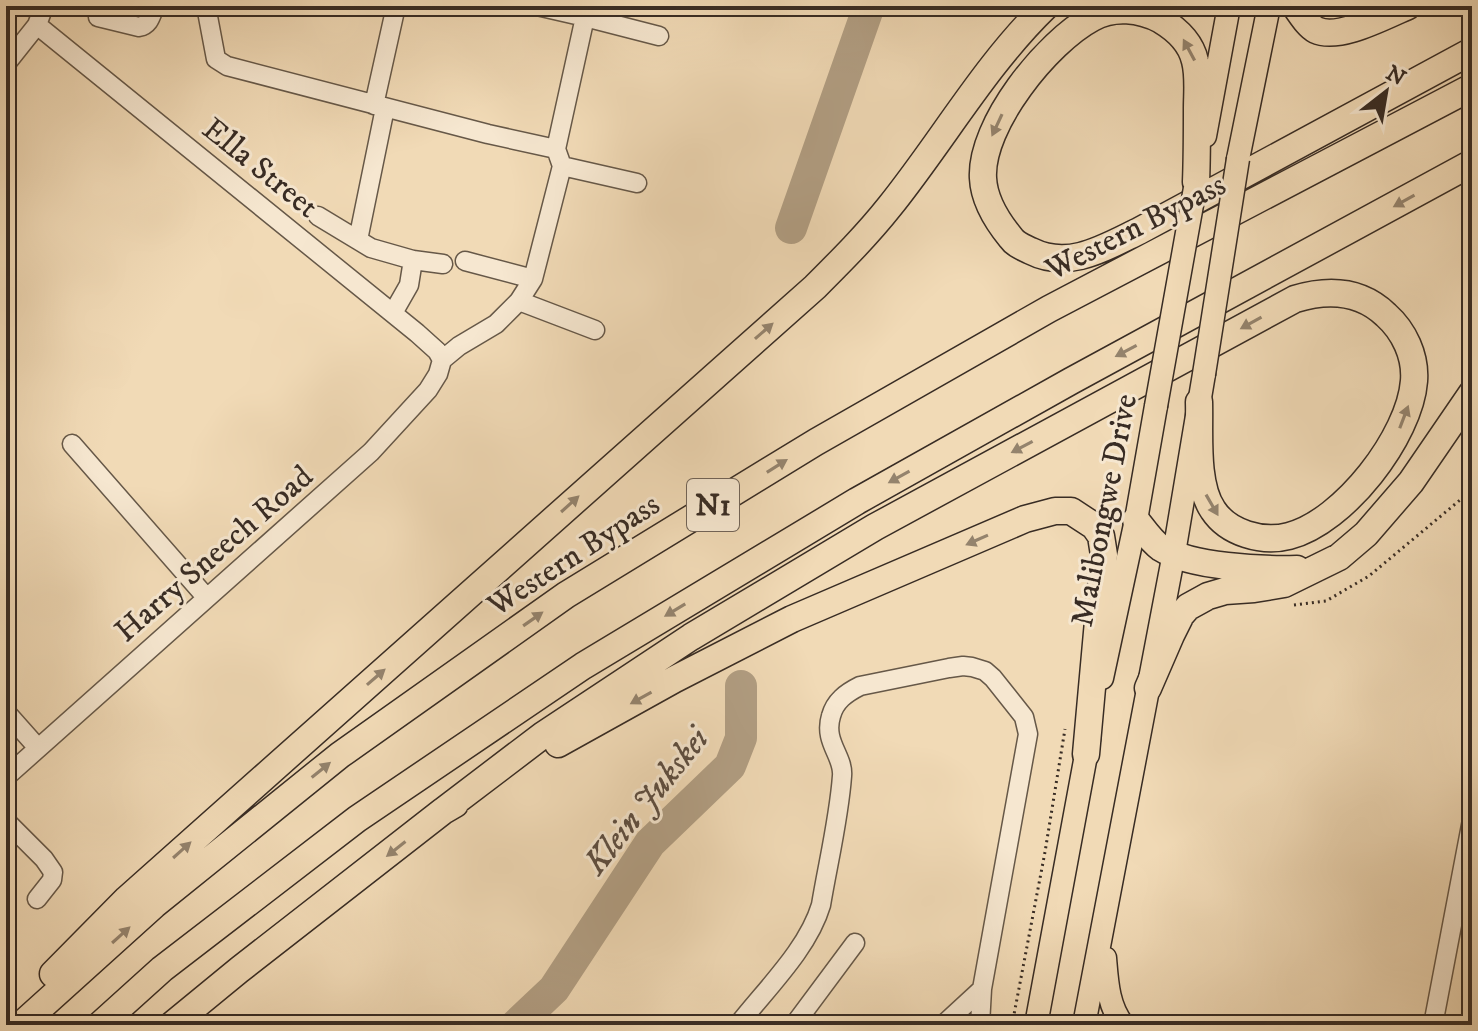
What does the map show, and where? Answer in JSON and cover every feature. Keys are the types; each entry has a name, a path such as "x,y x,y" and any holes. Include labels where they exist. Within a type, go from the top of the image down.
{"highway":[{"path":"6,1022 127,899 847,256 892,204 1018,34 1046,6"},
{"path":"1295,6 1316,30 1328,33 1351,29 1408,6"},
{"path":"1196,185 1198,82 1191,50 1173,27 1147,13 1123,9 1094,17 1068,34 1036,66 1000,118 989,143 983,177 989,203 999,224 1015,243 1041,256 1061,259 1086,256 1139,231 1472,51"},
{"name":"Western Bypass","path":"21,1025 154,905 340,755 566,595 816,442 1049,309 1472,87"},
{"name":"N1","path":"100,1025 162,969 357,819 583,666 857,501 1472,163"},
{"path":"172,1025 543,735 691,637 875,527 1295,299 1328,292 1369,302 1395,325 1411,354 1414,380 1409,404 1396,436 1378,464 1335,511 1290,536 1267,538 1244,534 1225,523 1213,510 1202,480 1199,402"},
{"path":"1148,688 1171,635 1188,607 1225,591 1284,584 1339,557 1366,534 1411,482 1472,393"},
{"path":"443,811 662,686 792,619 1025,519 1055,511 1071,511 1094,526 1101,536 1104,555 1086,754"},
{"path":"1136,520 1162,549 1186,558 1251,569 1312,569"}],"main road":[{"name":"Malibongwe Drive","path":"1036,1025 1086,754 1136,520 1229,6"},
{"path":"1084,1025 1174,553 1238,159 1269,6"},
{"path":"1102,933 1107,986 1115,1014 1123,1025"}],"street":[{"path":"6,64 37,25 44,6"},
{"path":"98,17 139,27 149,23 155,6"},
{"path":"206,6 216,59 220,63 488,134 637,183"},
{"path":"358,240 396,6"},
{"path":"537,6 659,36"},
{"path":"442,360 496,324 519,301 533,279 585,17"},
{"name":"Ella Street","path":"37,25 393,313 437,351 442,360"},
{"path":"318,216 371,248 413,260 443,264"},
{"path":"393,313 409,285 413,260"},
{"path":"465,261 533,279"},
{"path":"519,301 595,330"},
{"name":"Harry Sneech Road","path":"6,777 337,483 428,390 442,360"},
{"path":"72,444 206,597"},
{"path":"738,1025 803,944 821,905 843,771 829,736 831,715 837,702 847,692 860,686 963,666 985,671 993,678 1024,717 1028,734 982,989 980,1025"},
{"path":"6,712 38,748"},
{"path":"1433,1025 1472,820"},
{"path":"6,821 53,872 52,880 37,899"},
{"path":"794,1025 855,943"},
{"path":"943,1025 982,989"}],"path":[{"path":"1012,1025 1065,726"}],"waterway":[{"name":"Klein Jukskei","path":"791,228 869,6"},
{"name":"Klein Jukskei","path":"516,1025 554,989 650,843 730,766 741,738 741,686"}]}
